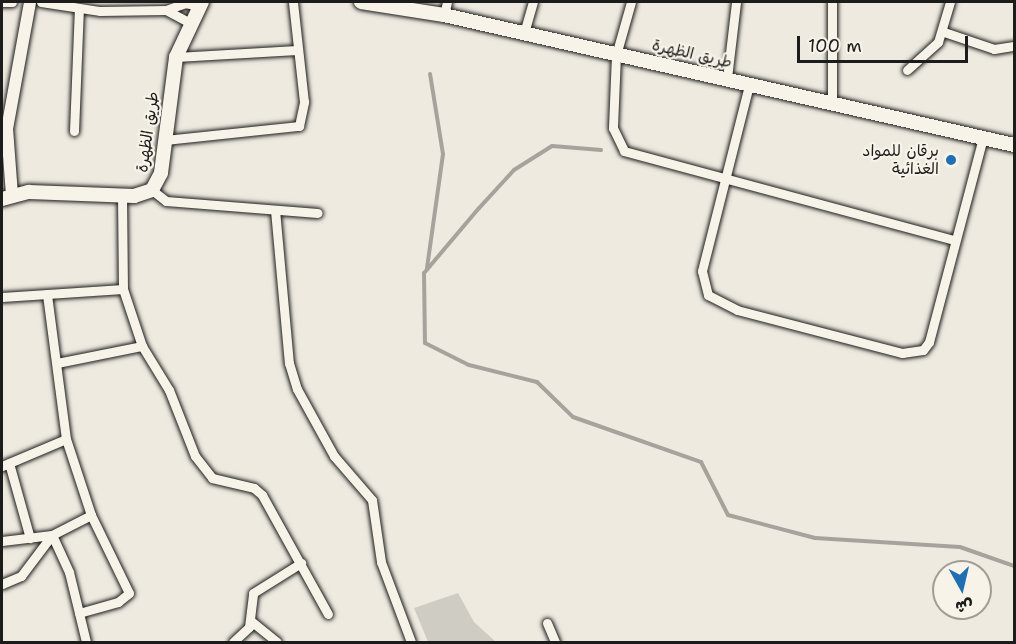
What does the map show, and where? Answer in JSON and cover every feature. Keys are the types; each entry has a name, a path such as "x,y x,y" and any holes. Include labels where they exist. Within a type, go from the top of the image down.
{"main road":[{"path":"7,197 7,129 30,2"},
{"name":"طريق الظهرة","path":"368,2 445,8 524,33 1014,145"},
{"name":"طريق الظهرة","path":"7,197 122,195 152,190 161,173 176,57 189,23 200,4"}],"street":[{"path":"2,2 12,2"},
{"path":"41,2 80,8 200,4"},
{"path":"165,140 299,126 304,102 293,2"},
{"path":"524,33 533,2"},
{"path":"631,2 616,54 616,143 635,156 953,240"},
{"path":"727,78 736,2"},
{"path":"832,2 832,103"},
{"path":"907,70 925,58 944,32 950,2"},
{"path":"167,6 189,23"},
{"path":"74,131 80,8"},
{"path":"944,32 994,48 1014,46"},
{"path":"176,57 297,50"},
{"path":"749,85 727,182 702,271 708,295 737,310 902,353 923,350 929,342 953,240 983,137"},
{"path":"152,190 166,201 318,213"},
{"path":"122,195 123,289 142,346 169,390 202,469 262,495 328,614"},
{"path":"275,210 289,363 297,389 334,456 372,500 381,562 411,642"},
{"path":"2,297 123,289"},
{"path":"47,294 66,439 91,515 121,565 129,593 118,602 79,613"},
{"path":"57,363 142,346"},
{"path":"30,538 5,465 66,439"},
{"path":"2,541 52,535 91,515"},
{"path":"2,584 27,570 52,535"},
{"path":"52,535 79,613 86,642"},
{"path":"233,642 245,634 251,621 253,593 301,563"},
{"path":"251,621 277,642"},
{"path":"547,623 555,642"}],"shaded area":[{"path":"458,593 474,622 496,642 428,642 414,608"}],"waterway":[{"path":"427,268 443,154 430,74"},
{"path":"601,150 552,146 514,170 479,208 424,273 425,343 469,365 537,382 573,417 701,462 728,515 815,538 960,547 1014,566"}],"place":[{"name":"برقان للمواد الغذائية","path":"951,160"}]}
